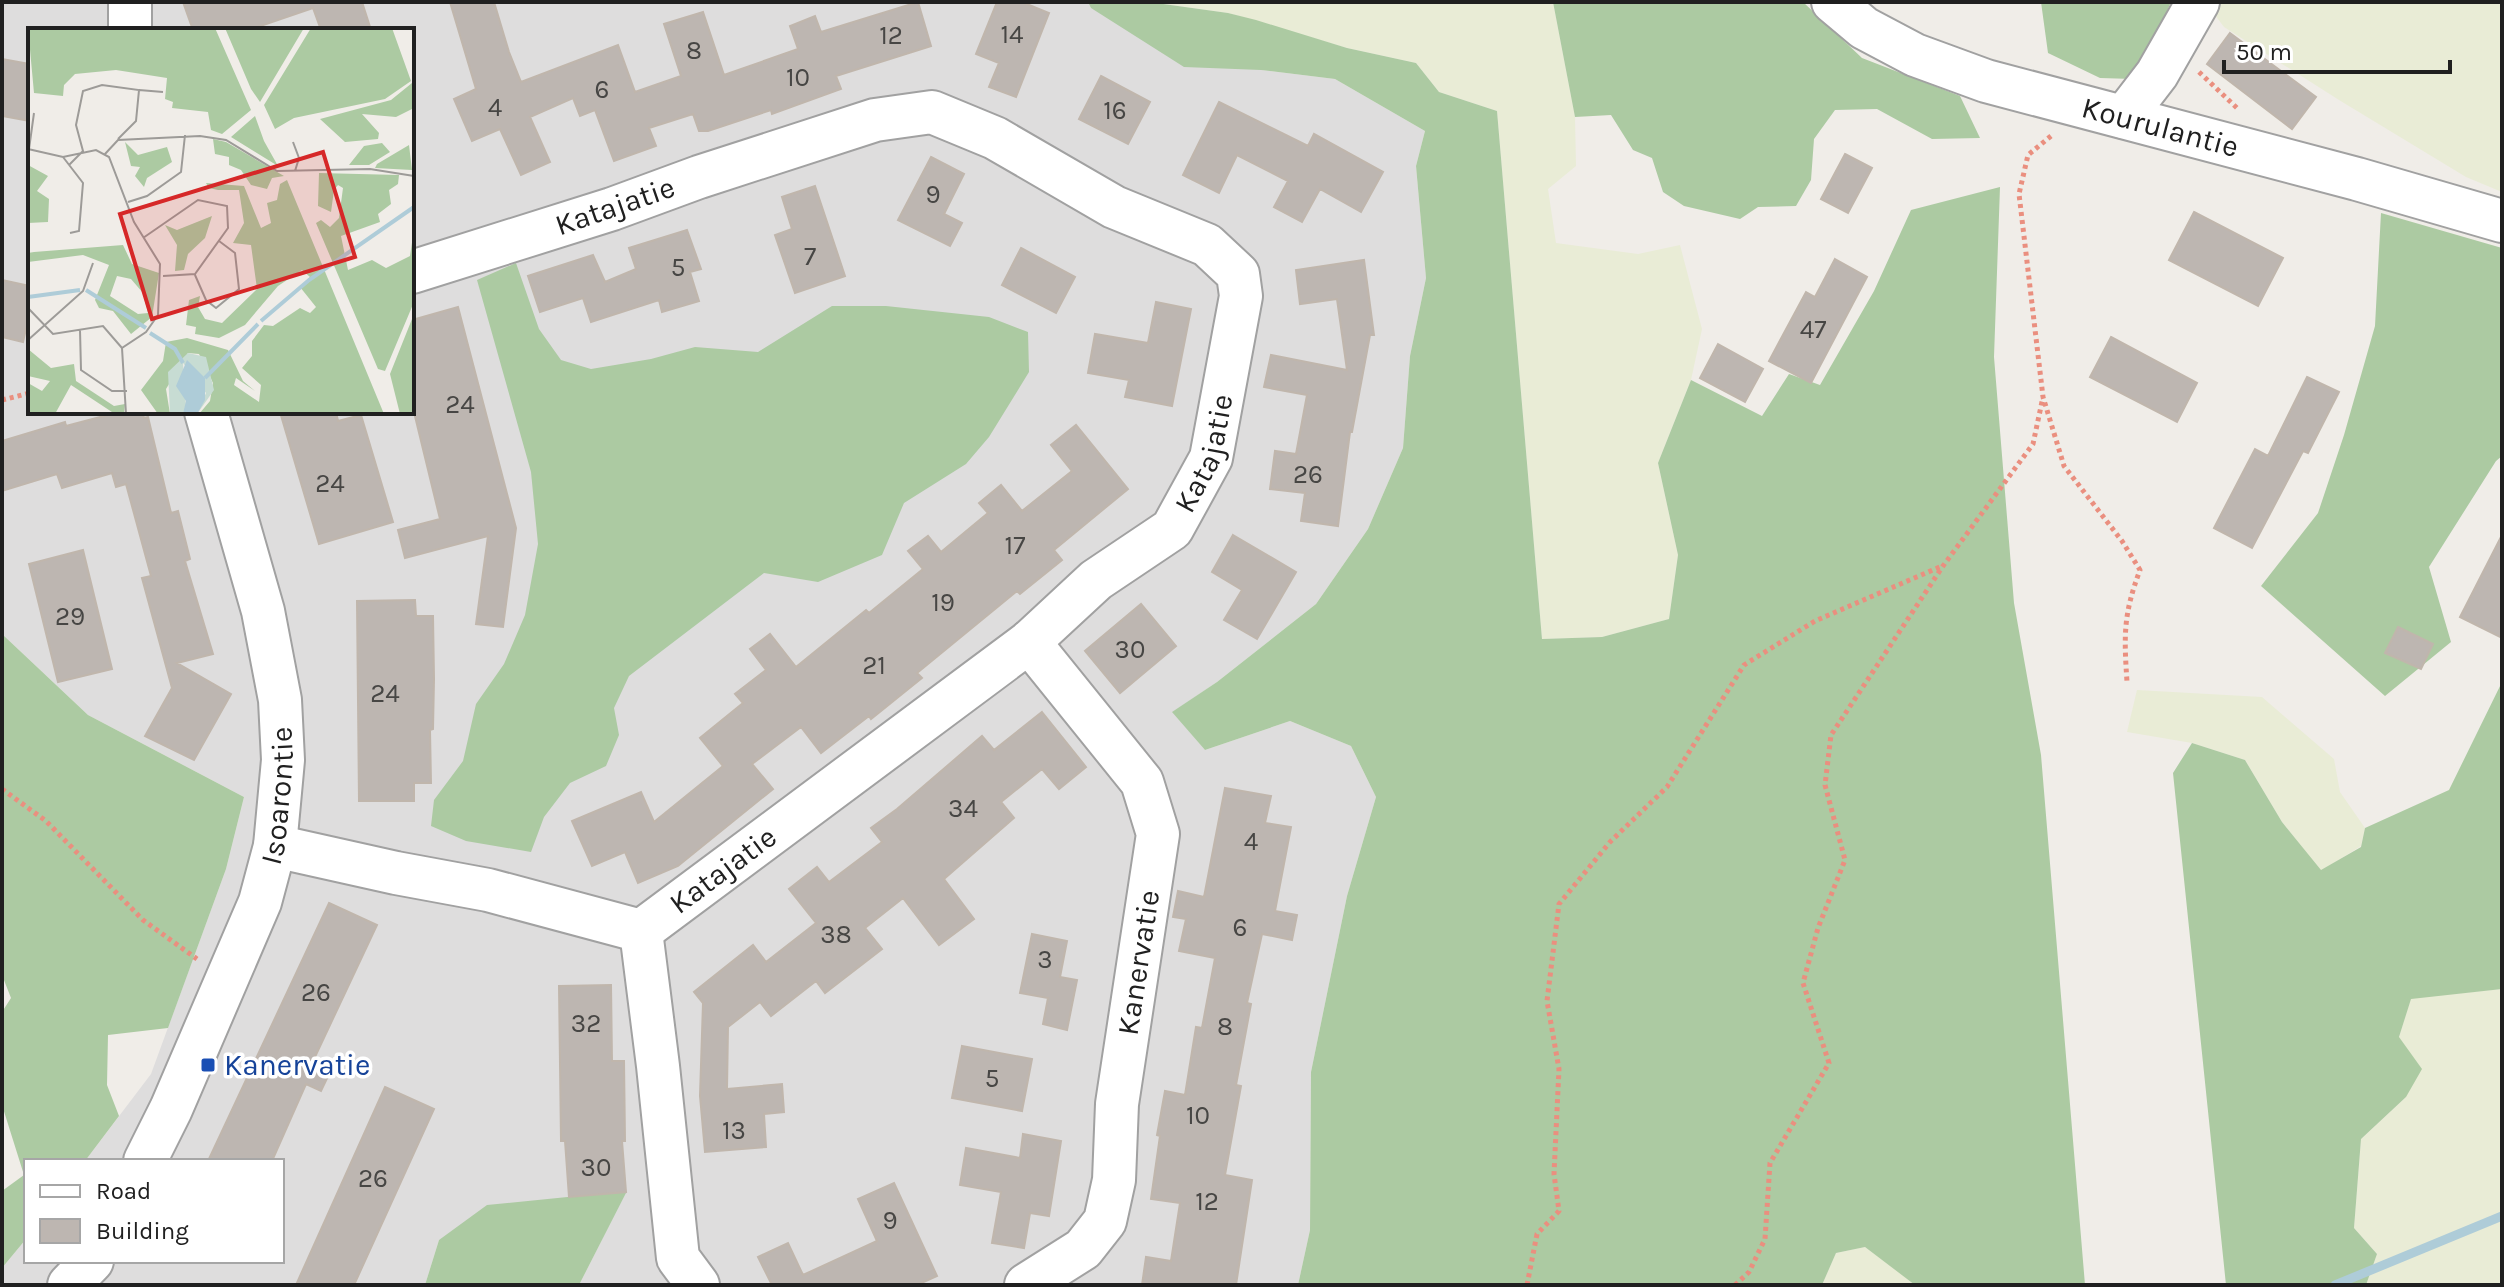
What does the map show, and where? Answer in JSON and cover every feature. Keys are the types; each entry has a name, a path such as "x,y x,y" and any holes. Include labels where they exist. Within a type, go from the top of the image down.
{"street":[{"path":"130,2 130,28"},
{"name":"Kourulantie","path":"1833,2 1864,28 1915,55 1986,81 2357,179 2502,221"},
{"path":"2124,117 2157,74 2198,2"},
{"name":"Katajatie","path":"275,846 488,890 641,931 1029,642 1096,580 1172,529 1211,458 1241,296 1238,274 1207,245 1114,207 995,138 932,112 875,120 699,177 612,209 414,271"},
{"name":"Isoarontie","path":"146,1159 171,1109 260,902 275,846 283,760 280,700 258,589 207,414"},
{"name":"Kanervatie","path":"1026,1285 1083,1249 1105,1221 1114,1180 1117,1104 1158,834 1142,782 1029,642"},
{"path":"641,931 678,1258 698,1285"},
{"path":"69,1285 90,1263"}],"path":[{"path":"2195,68 2239,111"},
{"path":"2028,155 2019,194 2043,397 2064,466 2122,541 2140,570 2130,598 2124,633 2127,682"},
{"path":"2,400 28,394"},
{"path":"1735,1285 1749,1272 1765,1239 1770,1163 1829,1063 1803,983 1818,928 1845,860 1825,785 1831,735 1943,566 2033,444 2043,397"},
{"path":"1527,1285 1537,1234 1559,1211 1554,1174 1559,1069 1547,1001 1559,904 1610,842 1667,787 1744,665 1815,621 1943,566"},
{"path":"2,789 46,821 143,920 227,981"}],"shaded area":[{"path":"2,2 1088,2 1091,8 1261,70 1335,79 1425,131 1416,166 1426,278 1410,356 1403,448 1368,529 1316,604 1217,682 1173,712 1205,750 1290,721 1351,746 1376,797 1347,896 1311,1072 1310,1230 1298,1285 579,1285 626,1192 439,1240 425,1285 2,1285 2,1268 24,1241 24,1263 284,1263 284,1159 87,1159 151,1074 226,869 244,797 88,715 2,634"}],"green space":[{"path":"1088,2 1149,2 1256,20 1347,48 1416,63 1439,92 1497,111 1542,639 1602,637 1669,619 1678,555 1658,463 1691,380 1762,416 1789,374 1820,385 1874,291 1911,210 2000,187 1994,357 2014,603 2041,755 2085,1285 1915,1285 1865,1247 1836,1253 1822,1285 1298,1285 1310,1230 1311,1072 1347,896 1376,797 1351,746 1290,721 1205,750 1172,712 1217,682 1316,604 1368,529 1403,448 1410,356 1426,278 1416,166 1425,131 1335,79 1261,70 1184,67 1091,8"},
{"path":"1149,2 1553,2 1575,117 1576,166 1548,189 1556,243 1638,254 1680,245 1702,329 1691,380 1658,463 1678,555 1669,619 1602,637 1542,639 1497,111 1439,92 1416,63 1347,48 1228,13"},
{"path":"1553,2 1803,2 1862,58 1960,96 1980,138 1932,139 1877,109 1835,110 1814,139 1811,180 1796,206 1758,207 1740,219 1684,206 1663,192 1652,158 1633,150 1611,115 1575,117"},
{"path":"2041,2 2171,2 2144,63 2133,79 2100,78 2048,53"},
{"path":"2205,2 2502,2 2502,192 2466,177 2224,27"},
{"path":"2381,213 2502,248 2502,456 2429,567 2451,642 2385,696 2261,586 2318,513 2344,435 2375,326"},
{"path":"516,263 539,329 561,360 591,369 651,359 695,347 758,352 832,306 886,306 989,317 1028,332 1029,372 989,437 966,464 904,503 882,555 818,582 764,573 629,676 614,708 619,735 606,766 570,783 544,817 531,852 466,841 431,826 434,800 463,761 476,704 504,664 525,615 538,544 531,472 477,280"},
{"path":"2,634 88,715 244,797 226,869 168,1028 108,1035 107,1085 119,1116 87,1159 24,1159 24,1175 2,1105 2,1012 11,998 2,975"},
{"path":"2502,682 2502,989 2411,999 2399,1037 2422,1069 2406,1097 2361,1139 2354,1228 2377,1254 2366,1285 2226,1285 2173,773 2192,743 2245,760 2282,822 2321,870 2361,847 2365,828 2449,790"},
{"path":"2137,690 2262,697 2334,759 2340,792 2365,828 2361,846 2321,871 2282,822 2245,760 2192,743 2127,732"},
{"path":"2502,989 2502,1285 2366,1285 2377,1254 2354,1228 2361,1139 2406,1097 2399,1037 2411,998"},
{"path":"24,1175 24,1241 2,1268 2,1191"},
{"path":"627,1191 579,1285 425,1285 439,1240 487,1205"},
{"path":"1865,1247 1915,1285 1822,1285 1836,1253"}],"building":[{"path":"183,2 362,2 370,28 320,28 313,8 255,28 192,28"},
{"path":"450,2 494,2 521,82 618,45 635,92 681,76 664,24 703,12 724,75 798,49 790,26 815,16 821,32 918,2 931,46 836,76 841,89 772,114 771,110 708,131 699,131 693,114 649,128 656,146 614,161 595,110 580,116 573,98 530,117 550,162 521,175 500,129 472,141 454,99 476,89"},
{"path":"997,2 1022,2 1049,13 1016,97 989,87 999,63 976,54"},
{"path":"2230,33 2316,97 2292,129 2207,64"},
{"path":"2,59 28,64 28,121 2,116"},
{"path":"1101,76 1150,102 1128,144 1079,119"},
{"path":"1219,102 1308,146 1314,134 1383,172 1361,212 1320,189 1302,222 1274,207 1288,181 1237,155 1219,193 1183,175"},
{"path":"1845,154 1872,168 1848,213 1821,199"},
{"path":"931,157 964,174 944,214 962,223 950,246 898,220"},
{"path":"815,186 845,276 795,293 775,235 792,229 782,197"},
{"path":"2194,212 2283,258 2258,306 2169,260"},
{"path":"687,230 701,269 690,272 699,301 662,312 659,300 591,322 583,298 540,312 528,276 593,255 605,282 636,269 629,248"},
{"path":"1021,248 1075,277 1056,313 1002,285"},
{"path":"1835,259 1867,277 1811,383 1769,361 1806,292 1815,297"},
{"path":"1364,260 1374,335 1370,335 1350,432 1338,526 1301,521 1305,493 1270,489 1275,451 1296,454 1307,395 1264,387 1271,355 1347,370 1337,299 1300,304 1296,270"},
{"path":"2,280 28,286 28,329 23,342 2,337"},
{"path":"1156,302 1191,309 1172,406 1125,397 1129,380 1088,373 1095,334 1148,343"},
{"path":"458,307 516,528 503,627 476,624 488,536 405,558 398,530 440,519 414,412 414,319"},
{"path":"2111,337 2197,383 2177,422 2090,377"},
{"path":"1718,344 1763,369 1745,402 1700,378"},
{"path":"2307,377 2339,392 2308,453 2303,451 2252,548 2214,528 2255,449 2268,456"},
{"path":"111,414 143,414 144,418 148,417 171,513 178,511 190,559 185,561 213,654 177,663 231,694 194,760 145,736 172,688 142,578 151,576 126,484 116,487 112,473 62,488 57,474 2,491 2,441 65,422 66,426"},
{"path":"281,414 336,414 338,421 361,415 393,522 319,544"},
{"path":"1076,425 1128,489 1054,550 1062,560 1020,594 1017,591 917,673 922,678 871,719 869,716 821,753 801,727 752,764 773,789 678,866 638,883 625,852 592,866 572,821 641,792 654,822 723,766 700,738 743,703 735,694 766,670 750,649 770,634 796,667 923,569 908,551 928,536 941,552 988,513 979,503 1001,485 1022,511 1072,471 1051,445"},
{"path":"1233,535 1296,572 1257,639 1224,620 1242,590 1212,572"},
{"path":"2502,535 2502,638 2460,617"},
{"path":"83,550 112,669 58,682 29,564"},
{"path":"415,600 416,616 433,616 431,783 414,783 414,801 359,801 357,601"},
{"path":"1141,604 1176,646 1120,693 1085,651"},
{"path":"2398,627 2433,644 2421,669 2385,653"},
{"path":"1042,712 1086,767 1059,789 1042,769 1001,802 1014,818 944,879 974,919 939,945 903,898 865,928 882,949 825,993 816,981 771,1016 760,1002 728,1027 727,1089 782,1084 784,1112 764,1114 766,1147 705,1152 700,1096 703,1003 694,992 753,945 766,962 816,923 789,889 817,867 829,882 882,842 871,828 982,736 994,750"},
{"path":"1225,788 1271,796 1265,823 1291,827 1275,911 1297,915 1292,940 1262,934 1247,1003 1251,1004 1236,1085 1241,1086 1225,1175 1252,1180 1236,1285 1142,1285 1146,1257 1171,1261 1180,1203 1151,1199 1160,1136 1157,1135 1165,1091 1185,1095 1196,1027 1202,1028 1215,958 1179,951 1186,919 1173,917 1178,891 1204,897"},
{"path":"329,903 377,925 314,1059 332,1068 321,1091 306,1084 273,1159 209,1159"},
{"path":"1032,934 1067,941 1060,977 1077,980 1067,1030 1043,1024 1048,998 1020,993"},
{"path":"611,985 612,1061 624,1061 625,1141 622,1141 626,1192 569,1197 565,1141 561,1141 559,986"},
{"path":"962,1046 1032,1059 1022,1111 952,1098"},
{"path":"385,1087 434,1109 354,1285 296,1285"},
{"path":"1023,1134 1061,1141 1049,1216 1030,1213 1024,1248 992,1243 1001,1192 960,1185 966,1148 1020,1158"},
{"path":"894,1183 937,1276 917,1285 772,1285 758,1257 788,1243 803,1275 877,1241 858,1199"}],"waterway":[{"path":"2335,1285 2502,1216"}],"place":[{"name":"Kanervatie","path":"208,1065"}]}
